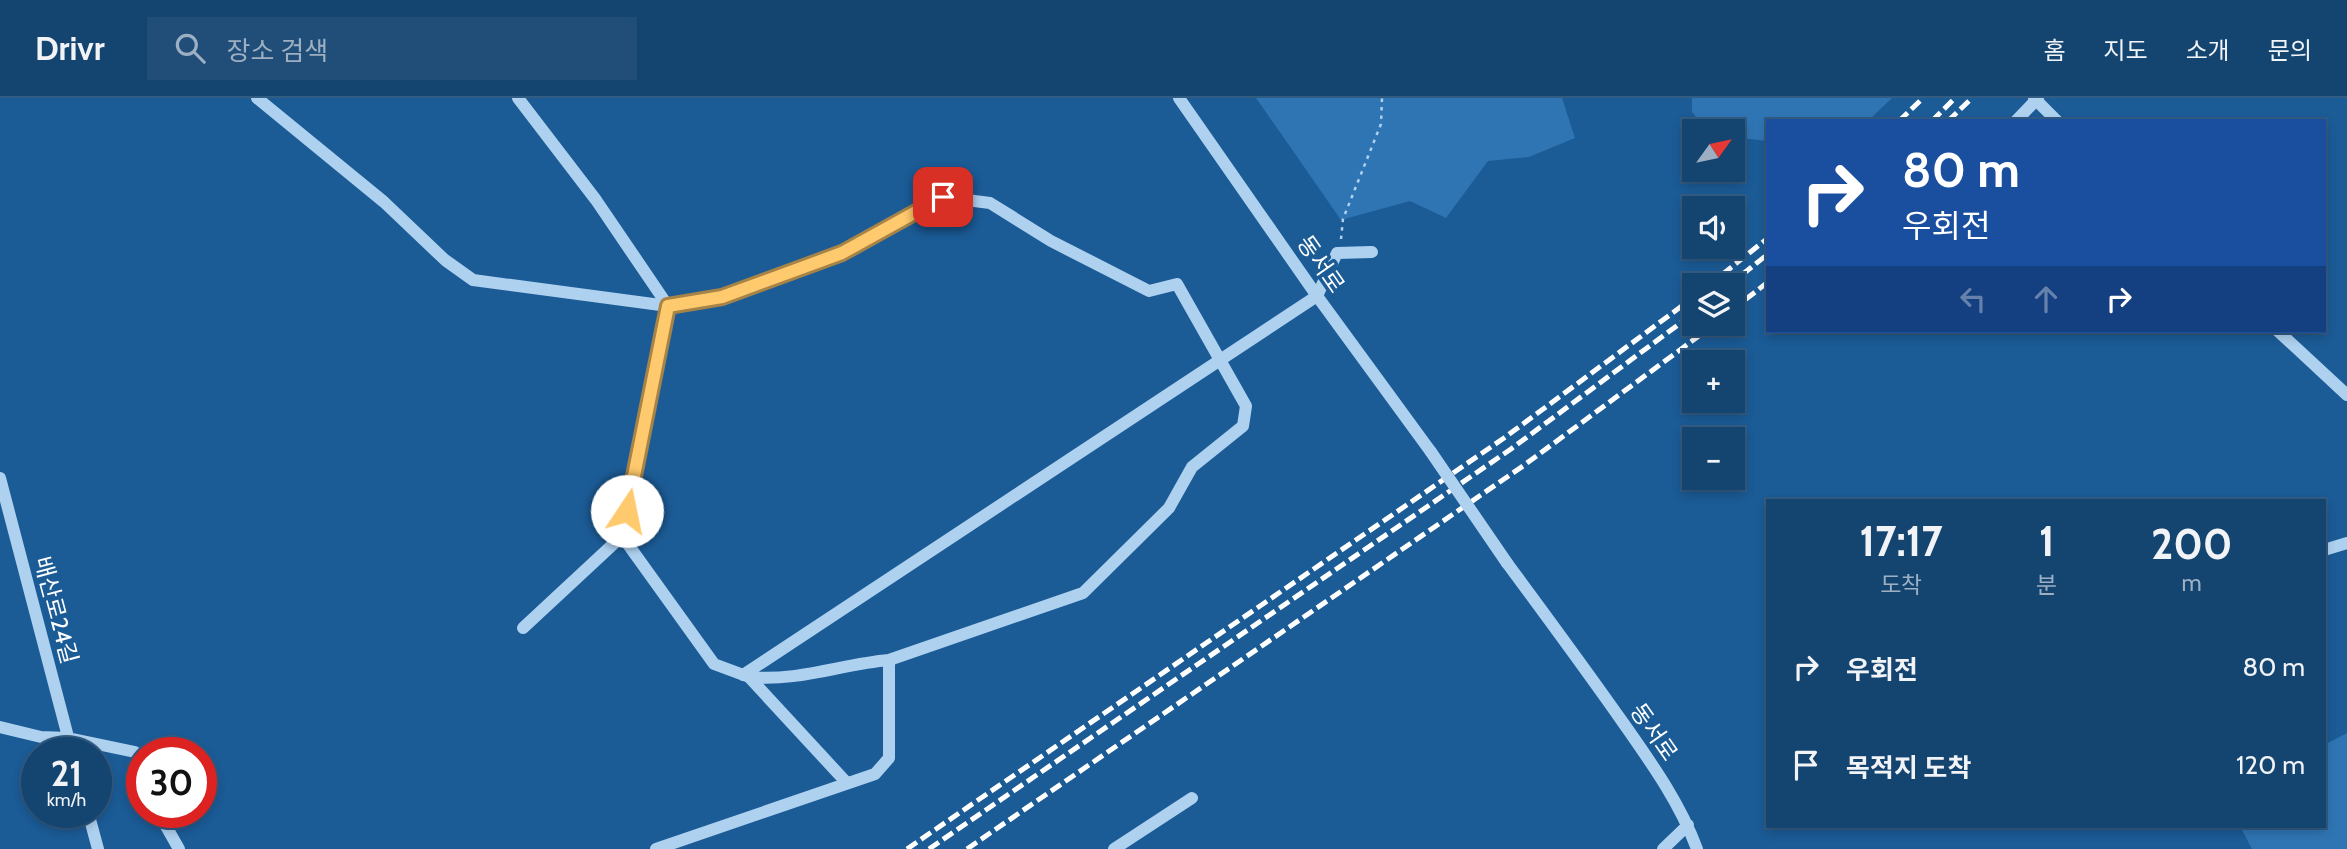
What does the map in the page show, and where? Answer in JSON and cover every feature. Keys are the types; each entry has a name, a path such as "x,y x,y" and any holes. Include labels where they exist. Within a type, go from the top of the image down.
{"street":[{"path":"257,98 384,202 445,260 473,280 668,306 722,297 842,253 943,197 990,203 1051,242 1149,291 1177,284 1246,406 1243,426 1192,467 1169,508 1083,593 889,660 773,680 746,676 714,664 622,536"},
{"path":"518,98 596,200 668,306 622,536 523,628"},
{"name":"동서로","path":"1179,98 1646,756 1688,825 1697,849"},
{"path":"2018,119 2036,98 2055,119"},
{"path":"746,676 1317,296 1337,253 1372,252"},
{"path":"2280,333 2347,395"},
{"name":"배산로24길","path":"0,478 68,737"},
{"path":"2326,549 2347,543"},
{"path":"656,849 875,774 889,758 889,660"},
{"path":"746,676 846,782"},
{"path":"0,727 41,737"},
{"path":"1114,849 1192,798"},
{"path":"1663,849 1688,825"},
{"path":"92,828 98,849"},
{"path":"167,828 179,849"}],"path":[{"path":"1340,253 1343,219 1381,124 1382,98"}],"shaded area":[{"path":"1256,98 1562,98 1575,138 1529,157 1488,161 1446,218 1410,201 1341,220"},
{"path":"1692,98 1892,98 1870,119 1766,119 1766,141 1745,138 1745,119 1698,119 1692,112"},
{"path":"2347,733 2347,849 2252,849 2241,828 2326,828 2326,744"}],"railway":[{"path":"1901,119 1923,98"},
{"path":"1934,119 1955,98"},
{"path":"1950,119 1972,98"},
{"path":"1724,273 1766,240"},
{"path":"1744,273 1766,256"},
{"path":"1745,300 1766,284"},
{"path":"907,849 1504,438 1682,306"},
{"path":"929,849 1511,449 1682,322"},
{"path":"967,849 1523,466 1699,336"}],"route":[{"path":"627,511 668,306 722,297 842,253 943,197"}]}
